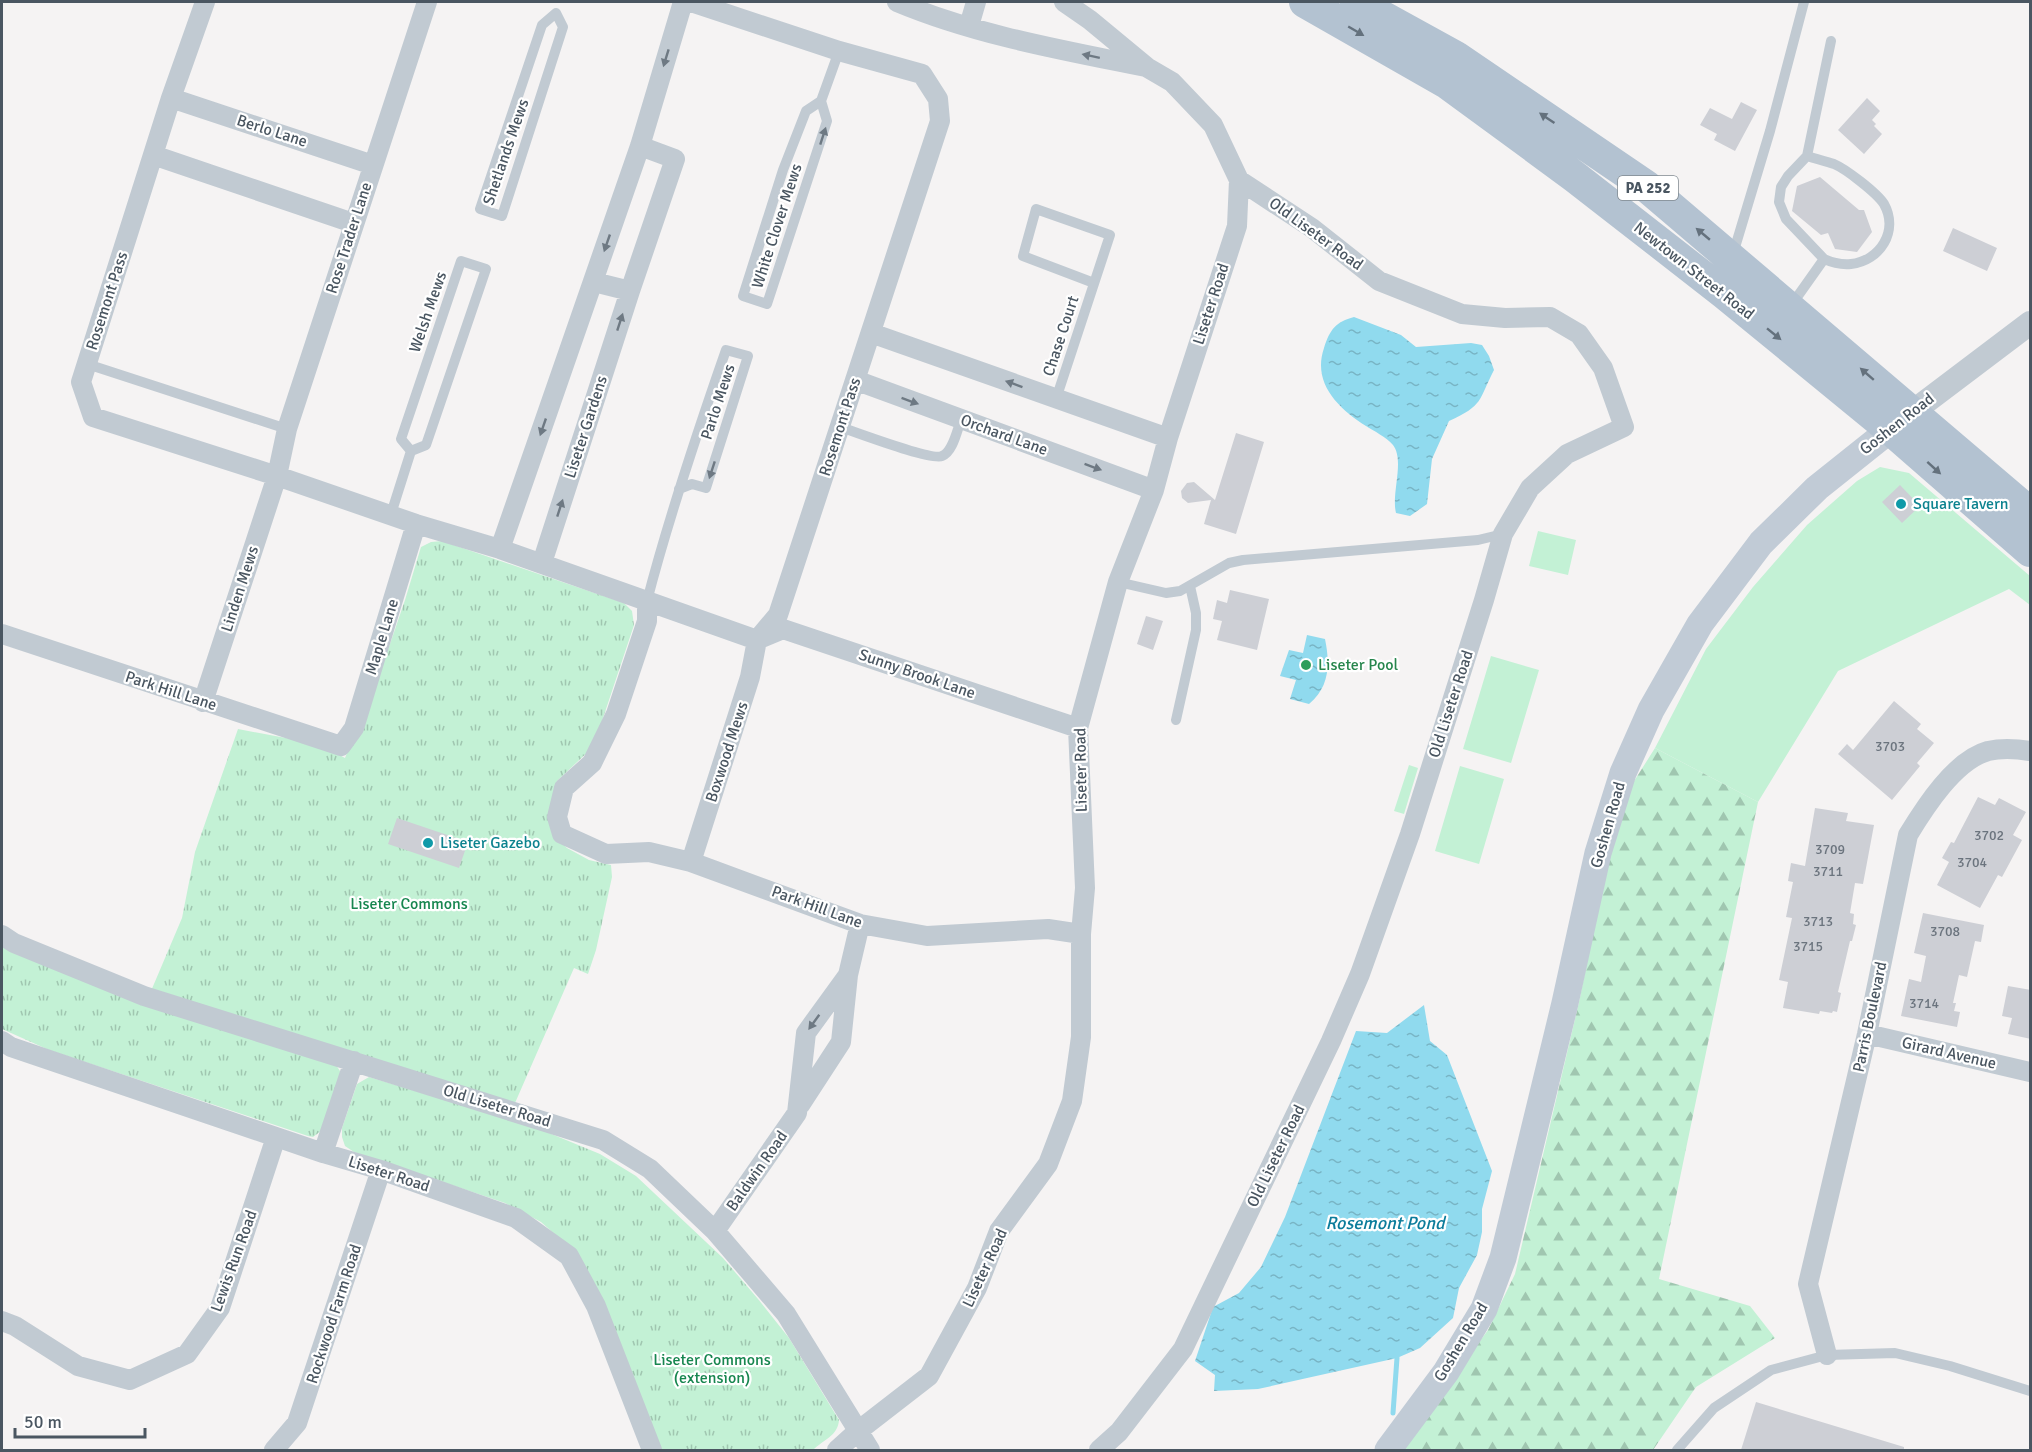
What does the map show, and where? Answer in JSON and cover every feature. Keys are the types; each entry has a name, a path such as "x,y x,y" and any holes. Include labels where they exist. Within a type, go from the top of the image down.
{"main road":[{"name":"Newtown Street Road","path":"1305,2 1447,83 1569,172 1724,293 2031,513"},
{"name":"Newtown Street Road","path":"1362,3 1456,57 1646,186 1790,308 2031,551"},
{"path":"1569,172 1584,142"},
{"name":"Goshen Road","path":"1388,1450 1446,1372 1484,1309 1503,1258 1565,1003 1598,853 1623,773 1651,710 1700,624 1761,543 1817,488 1901,421"}],"street":[{"name":"Rosemont Pass","path":"205,2 171,98 81,382 93,417 277,476"},
{"name":"Rose Trader Lane","path":"277,476 287,429 427,2"},
{"path":"500,549 640,146 683,2"},
{"name":"Rosemont Pass","path":"691,2 839,51 922,74 938,99 940,122 840,427 777,615 757,640"},
{"name":"Liseter Road","path":"897,2 928,15 1023,42 1148,68"},
{"path":"969,26 976,2"},
{"name":"Liseter Road","path":"837,1450 929,1376 977,1288 999,1231 1048,1164 1072,1101 1081,1037 1081,934 1084,888 1078,728 1118,582 1154,490 1168,438 1237,226 1239,180 1213,125 1172,82 1148,68 1090,20 1064,2"},
{"name":"Berlo Lane","path":"171,98 373,165"},
{"name":"Liseter Gardens","path":"542,563 675,159 640,146"},
{"path":"153,155 353,223"},
{"name":"Old Liseter Road","path":"1099,1450 1119,1432 1183,1349 1331,1041 1360,974 1410,834 1503,534 1530,488 1567,454 1624,427 1603,368 1579,334 1550,317 1506,318 1462,314 1379,281 1312,228 1239,180"},
{"path":"594,282 630,291"},
{"name":"Goshen Road","path":"1901,421 2031,323"},
{"path":"871,333 1168,438"},
{"name":"Orchard Lane","path":"855,380 1154,490"},
{"path":"277,476 416,524 542,563 757,640"},
{"name":"Linden Mews","path":"203,702 277,476"},
{"name":"Maple Lane","path":"341,746 354,728 416,524"},
{"name":"Park Hill Lane","path":"647,601 647,621 616,714 592,763 564,788 557,817 562,834 606,854 649,852 692,862 860,924 927,936 1048,930 1081,934"},
{"name":"Sunny Brook Lane","path":"757,640 783,629 1078,728"},
{"name":"Park Hill Lane","path":"2,634 341,746"},
{"name":"Boxwood Mews","path":"692,862 750,677 757,640"},
{"name":"Parris Boulevard","path":"1827,1355 1808,1284 1867,1034 1908,836 1925,807 1968,759 1988,751 2003,749 2031,751"},
{"name":"Baldwin Road","path":"715,1231 841,1042 848,975 860,924"},
{"name":"Old Liseter Road","path":"2,935 14,943 144,996 603,1140 650,1169 715,1231 786,1314 870,1450"},
{"name":"Baldwin Road","path":"797,1111 806,1033 848,975"},
{"name":"Girard Avenue","path":"1867,1034 2031,1072"},
{"name":"Liseter Road","path":"2,1041 11,1047 323,1153 381,1170 516,1218 569,1256 596,1306 652,1450"},
{"path":"323,1153 354,1061"},
{"name":"Lewis Run Road","path":"2,1321 15,1326 78,1366 130,1380 187,1354 220,1308 276,1137"},
{"name":"Rockwood Farm Road","path":"274,1450 297,1423 381,1170"}],"lane":[{"name":"Shetlands Mews","path":"556,13 563,27 502,216 480,209 542,25 556,13 560,2"},
{"path":"1732,258 1770,131 1804,2"},
{"path":"1807,156 1836,164 1883,202 1890,218 1888,235 1881,249 1871,258 1850,264 1824,260 1786,219 1779,202 1781,187 1807,156 1831,41"},
{"name":"White Clover Mews","path":"821,101 806,111 783,170 743,296 767,304 827,121 821,101 839,51"},
{"name":"Chase Court","path":"1056,399 1110,235 1036,209 1023,256 1094,283"},
{"path":"1790,308 1824,260"},
{"name":"Welsh Mews","path":"461,261 486,269 426,445 411,451 401,439 461,261"},
{"name":"Parlo Mews","path":"647,601 679,489 726,350 748,357 706,488 692,484 679,489"},
{"path":"87,364 287,429"},
{"path":"840,427 938,457 944,456 948,451 961,420"},
{"name":"Welsh Mews","path":"391,514 411,451"},
{"path":"1118,582 1166,592 1180,591 1229,563 1243,560 1478,540 1503,534"},
{"path":"1176,720 1196,630 1196,613 1190,586"},
{"path":"1677,1450 1714,1408 1771,1370 1827,1355 1895,1353 1950,1366 2031,1391"}],"green space":[{"path":"1880,467 1909,473 2030,576 2030,605 2009,589 1838,671 1758,802 1655,748 1706,649 1753,587 1807,525 1857,481"},
{"path":"1538,531 1576,540 1568,575 1529,566"},
{"name":"Liseter Commons","path":"442,541 624,603 632,611 634,625 597,736 591,749 557,781 549,811 557,838 567,848 589,860 611,865 612,877 596,950 588,974 574,968 515,1103 151,991 182,918 195,852 238,729 318,744 345,758 379,676 421,547 431,542"},
{"path":"1491,656 1539,670 1511,763 1463,749"},
{"path":"1655,748 1758,802 1659,1279 1750,1306 1775,1338 1696,1387 1653,1450 1400,1450 1488,1330 1515,1274 1579,1002 1619,805"},
{"path":"1409,765 1418,768 1404,814 1394,811"},
{"path":"1460,766 1504,779 1479,864 1435,851"},
{"path":"2,940 334,1062 340,1071 341,1078 325,1128 313,1137 308,1136 49,1050 2,1029"},
{"name":"Liseter Commons (extension)","path":"369,1077 532,1126 600,1154 636,1176 723,1258 789,1338 839,1420 836,1430 813,1450 658,1450 567,1245 541,1222 505,1203 354,1152 345,1146 342,1128 357,1084"}],"water":[{"path":"1354,317 1401,335 1416,347 1471,343 1482,345 1494,370 1479,401 1469,411 1449,421 1432,459 1427,504 1410,516 1396,513 1398,460 1393,445 1337,403 1325,383 1321,361 1331,331 1338,324"},
{"name":"Liseter Pool","path":"1307,635 1325,639 1328,657 1325,682 1309,704 1290,699 1296,680 1280,676 1289,650 1303,653"},
{"name":"Rosemont Pond","path":"1424,1005 1430,1041 1447,1055 1492,1171 1482,1209 1482,1232 1477,1255 1459,1288 1453,1318 1420,1348 1397,1358 1258,1389 1214,1391 1215,1375 1195,1361 1213,1307 1239,1293 1261,1267 1285,1217 1356,1031 1387,1033"}],"building":[{"path":"1867,98 1880,111 1872,120 1876,124 1874,126 1882,134 1864,154 1838,130"},
{"path":"1741,102 1757,110 1735,151 1714,140 1717,134 1700,125 1710,108 1732,119"},
{"path":"1820,177 1859,210 1864,210 1872,232 1857,252 1835,249 1828,233 1821,235 1792,211 1797,186"},
{"path":"1953,228 1997,248 1987,271 1943,251"},
{"path":"1236,433 1264,442 1236,534 1204,524 1211,500 1188,503 1182,498 1181,491 1187,483 1194,482 1215,500"},
{"name":"Square Tavern","path":"1900,485 1920,506 1902,523 1882,502"},
{"path":"1230,590 1269,599 1257,650 1217,640 1222,621 1213,619 1217,600 1227,603"},
{"path":"1146,616 1163,621 1153,650 1137,644"},
{"path":"1894,701 1921,724 1917,729 1934,743 1917,763 1920,766 1892,800 1838,754 1847,744 1853,750"},
{"path":"1978,797 1995,805 1999,798 2026,812 2013,835 2022,840 2002,877 1998,875 1980,908 1937,885 1949,862 1942,858 1951,842 1954,843"},
{"path":"1815,808 1848,813 1846,821 1874,825 1863,884 1855,883 1850,913 1854,914 1853,924 1856,925 1838,992 1841,993 1837,1012 1820,1011 1819,1014 1783,1008 1788,982 1779,980 1792,918 1786,917 1793,882 1788,881 1791,863 1805,866"},
{"name":"Liseter Gazebo","path":"397,818 468,842 459,868 388,844"},
{"path":"1923,913 1984,925 1981,942 1975,941 1967,977 1959,975 1953,1003 1956,1003 1954,1011 1960,1012 1957,1027 1901,1016 1909,979 1921,982 1926,956 1914,953"},
{"path":"2008,986 2031,990 2031,1039 2008,1034 2012,1018 2002,1016"},
{"path":"1756,1402 1904,1447 1904,1450 1741,1450"}],"waterway":[{"path":"1393,1413 1397,1358"}],"place":[{"name":"Square Tavern","path":"1901,504"},
{"name":"Liseter Pool","path":"1306,665"},
{"name":"Liseter Gazebo","path":"428,843"}]}
